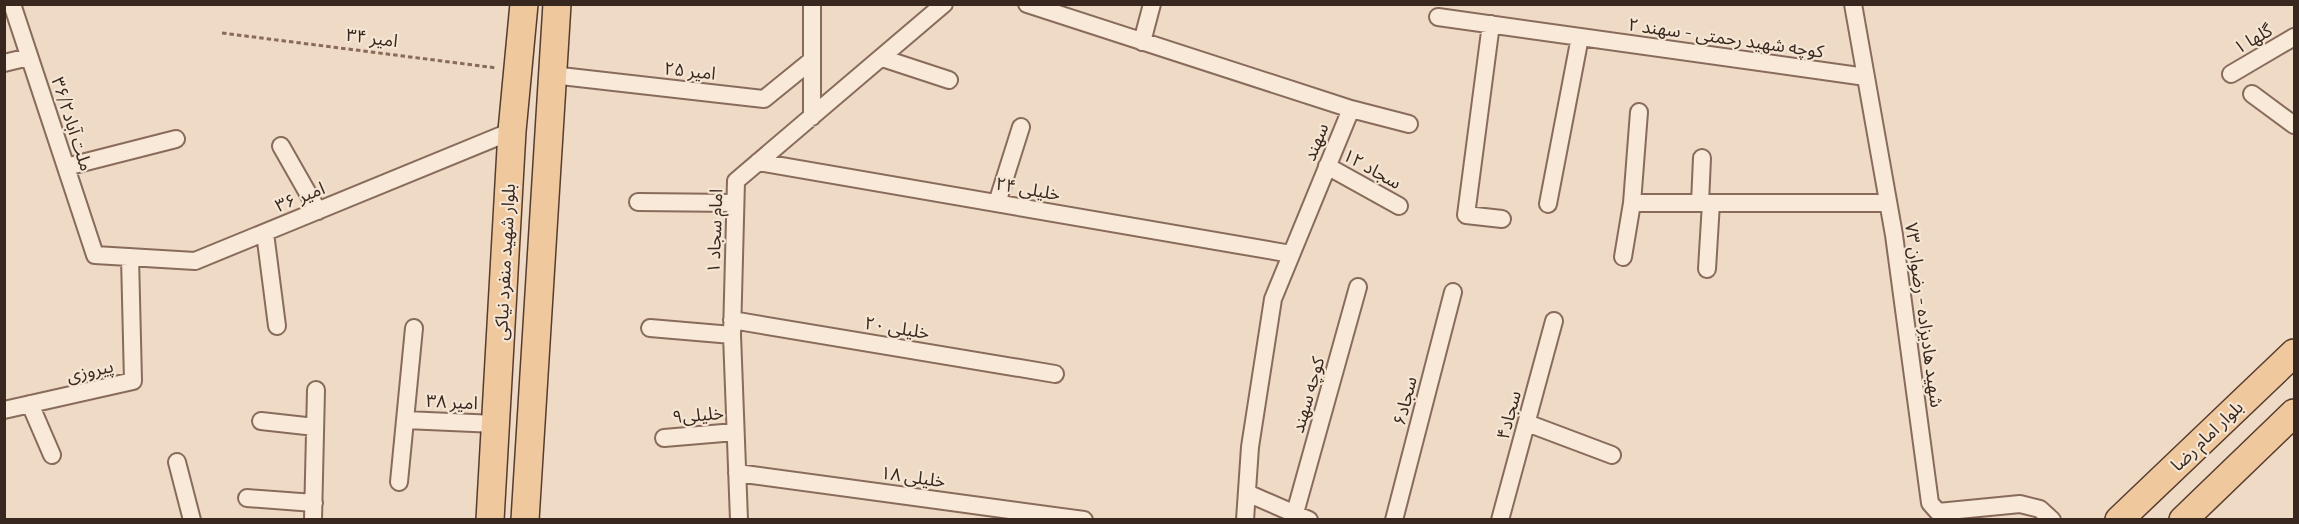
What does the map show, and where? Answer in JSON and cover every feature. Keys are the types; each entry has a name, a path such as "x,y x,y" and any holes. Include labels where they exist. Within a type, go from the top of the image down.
{"main road":[{"name":"بلوار شهید منفرد نیاکی","path":"490,519 512,131 524,4"},
{"name":"بلوار شهید منفرد نیاکی","path":"525,519 557,4"},
{"path":"518,71 552,75"},
{"name":"بلوار امام رضا","path":"2120,519 2295,353"},
{"path":"2183,519 2295,413"}],"street":[{"name":"ملت آباد۳۶/۲","path":"12,4 95,255"},
{"path":"812,4 812,117"},
{"name":"سهند","path":"1027,4 1350,109 1273,299 1250,447 1245,519"},
{"path":"1142,42 1152,4"},
{"name":"شهید هادیزاده - رضوان ۷۳","path":"1853,4 1888,203 1930,503 1938,512 2020,504 2040,509 2052,519"},
{"name":"امام سجاد ۱","path":"738,519 732,328 736,182 941,6"},
{"name":"کوچه شهید رحمتی - سهند ۲","path":"1438,16 1866,77"},
{"path":"1491,24 1466,215 1502,219"},
{"path":"1548,204 1581,37"},
{"name":"گلها ۱","path":"2230,74 2295,37"},
{"path":"4,63 29,57"},
{"path":"882,58 949,80"},
{"name":"امیر ۲۵","path":"552,75 764,99 812,60"},
{"path":"2252,94 2295,125"},
{"path":"1350,109 1409,124"},
{"path":"1623,257 1632,203 1639,112"},
{"path":"997,203 1021,127"},
{"name":"امیر ۳۶","path":"95,255 195,261 512,131"},
{"path":"66,167 176,139"},
{"path":"281,146 318,211"},
{"path":"1702,158 1707,269"},
{"name":"خلیلی ۲۴","path":"758,162 1291,254"},
{"name":"سجاد ۱۲","path":"1327,166 1399,206"},
{"path":"638,202 735,203"},
{"path":"1632,203 1888,203"},
{"path":"265,233 277,326"},
{"name":"پیروزی","path":"4,410 133,381 130,258"},
{"name":"كوچه سهند","path":"1302,516 1358,287"},
{"name":"سجاد۶","path":"1394,519 1453,292"},
{"name":"سجاد۴","path":"1500,519 1554,321"},
{"path":"399,482 414,328"},
{"name":"خلیلی ۲۰","path":"650,328 732,328 1055,374"},
{"path":"247,498 313,511 316,390"},
{"path":"30,404 52,455"},
{"name":"امیر ۳۸","path":"405,420 496,424"},
{"path":"261,421 315,427"},
{"path":"1527,423 1612,455"},
{"name":"خلیلی۹","path":"664,438 735,432"},
{"path":"177,462 192,519"},
{"name":"خلیلی ۱۸","path":"737,473 1084,519"},
{"path":"1246,493 1302,516"}],"path":[{"name":"امیر ۳۴","path":"222,33 518,71"}]}
